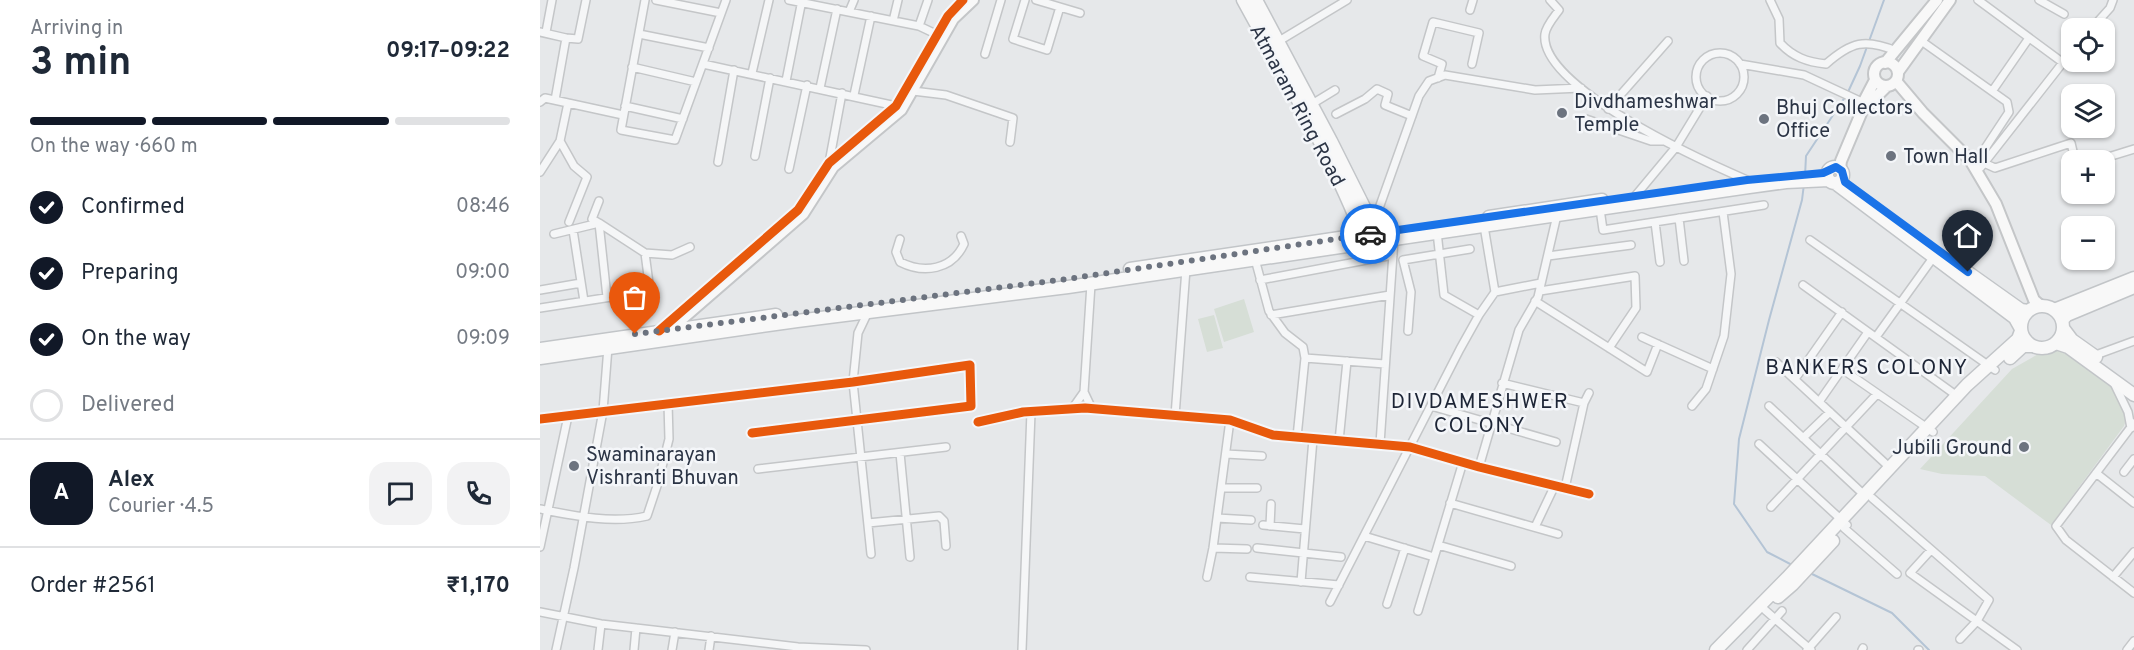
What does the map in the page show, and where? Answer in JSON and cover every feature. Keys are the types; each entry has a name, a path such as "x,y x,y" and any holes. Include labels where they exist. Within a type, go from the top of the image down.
{"main road":[{"name":"Atmaram Ring Road","path":"1243,0 1371,235"},
{"name":"Atmaram Ring Road","path":"1256,0 1312,104 1371,235"},
{"path":"1832,175 2015,318 2024,339 2031,346"},
{"path":"540,349 1067,279 1747,180 1832,175 1845,182 2021,310 2034,306 2054,310 2134,278"},
{"path":"540,358 608,347 662,333 868,312 1091,284 1255,259 1371,235 1394,239 1786,179"},
{"path":"1993,368 2023,346 2044,348 2056,343 2061,337 2067,315 2134,287"},
{"path":"1844,524 1867,495 1930,429 1993,368 2018,339 2023,318 2034,306"},
{"path":"2054,310 2072,340 2134,386"},
{"path":"2056,343 2068,347 2134,395"},
{"path":"1726,650 1930,429"},
{"path":"1716,650 1790,581"}],"street":[{"path":"552,0 543,32 578,39 586,0"},
{"path":"645,0 621,130 675,140 726,0"},
{"path":"656,0 721,13"},
{"path":"752,73 769,0"},
{"path":"789,0 825,3 849,12 919,26 938,35"},
{"path":"849,12 854,0"},
{"path":"893,21 898,0"},
{"path":"919,26 928,0"},
{"path":"662,333 798,210 829,163 896,106 948,16 963,0"},
{"path":"662,333 803,214 834,167 893,118 907,103 953,19 973,0"},
{"path":"985,54 1001,0"},
{"path":"1025,0 1013,39 1047,50 1060,7"},
{"path":"1036,0 1080,13"},
{"path":"1279,41 1347,0"},
{"path":"1470,10 1473,0"},
{"path":"1550,0 1559,10 1545,33 1546,45 1555,62 1581,88 1608,109 1665,142 1747,180"},
{"path":"1770,0 1779,19 1780,43 1790,53 1809,63 1826,64 1843,49 1858,44 1881,45 1896,51"},
{"path":"1886,63 1936,0"},
{"path":"1832,175 1841,161 1862,111 1893,81 1950,0"},
{"path":"1978,0 2061,61"},
{"path":"2039,0 2064,15"},
{"path":"2101,18 2110,8 2113,0"},
{"path":"786,81 802,1"},
{"path":"820,88 837,9"},
{"path":"854,95 871,16"},
{"path":"1438,78 1442,64 1423,56 1433,22 1479,33 1472,64"},
{"path":"639,34 709,48"},
{"path":"555,100 566,38"},
{"path":"1993,90 2029,38"},
{"path":"1920,40 2007,102 2009,112 1978,159 2010,236 2034,306"},
{"path":"1608,109 1668,41"},
{"path":"1715,54 1724,54 1733,57 1740,64 1744,72 1744,82 1736,94 1722,100 1707,96 1700,88 1697,78 1698,69 1703,61 1715,54"},
{"path":"1832,175 1875,80 1875,70 1879,65 1886,63 1892,64 1893,81 1981,170"},
{"path":"1981,170 2061,63"},
{"path":"703,64 854,95 896,106"},
{"path":"1740,64 1804,75 1864,103"},
{"path":"632,68 696,82"},
{"path":"718,162 734,70"},
{"path":"1371,235 1419,96 1429,81 1445,75 1535,90 1581,88"},
{"path":"755,156 770,78"},
{"path":"1875,80 1880,85 1893,81"},
{"path":"789,170 807,85"},
{"path":"1336,114 1365,99 1377,89 1388,94 1385,105 1412,116"},
{"path":"1312,104 1335,90"},
{"path":"913,91 946,95 1013,118 1010,142"},
{"path":"829,163 842,93"},
{"path":"1636,195 1677,147 1707,96"},
{"path":"540,102 545,98 623,116"},
{"path":"541,168 560,141 568,103"},
{"path":"625,106 683,119"},
{"path":"1586,119 1651,141 1665,142"},
{"path":"560,141 574,166 586,177 569,222"},
{"path":"1981,170 1995,168 2071,143 2073,150"},
{"path":"2115,155 2134,149"},
{"path":"599,201 592,219 645,253 672,255 690,248"},
{"path":"1600,209 1603,230 1764,205"},
{"path":"1692,406 1707,389 1724,336 1731,274 1723,212"},
{"path":"1479,467 1519,330 1540,291 1557,215"},
{"path":"1679,218 1684,261"},
{"path":"1654,222 1660,262"},
{"path":"554,234 598,223"},
{"path":"598,223 607,297"},
{"path":"1484,226 1496,292"},
{"path":"573,230 584,301"},
{"path":"1437,232 1444,295 1479,315"},
{"path":"900,239 896,252 900,262 911,268 938,268 959,255 964,243 961,236"},
{"path":"1380,444 1394,239"},
{"path":"1810,240 1993,368"},
{"path":"1548,256 1631,245"},
{"path":"1408,331 1411,292 1403,260 1470,249"},
{"path":"540,308 650,291 645,253"},
{"path":"1260,280 1393,255"},
{"path":"1255,259 1271,315 1285,333 1303,347 1305,358 1297,437"},
{"path":"1876,337 1930,262"},
{"path":"1175,416 1186,269"},
{"path":"1540,291 1635,276 1636,308 1609,348"},
{"path":"540,290 581,283"},
{"path":"1330,602 1479,315 1496,292 1541,283"},
{"path":"1091,284 1084,392 1092,409"},
{"path":"1803,285 1953,393"},
{"path":"1271,315 1390,295"},
{"path":"1536,301 1647,372 1658,344"},
{"path":"868,312 858,333 853,382 871,554"},
{"path":"1795,379 1842,312"},
{"path":"1819,402 1868,332"},
{"path":"1642,336 1713,369"},
{"path":"2093,356 2134,341"},
{"path":"556,650 603,411 608,347"},
{"path":"1305,358 1385,364"},
{"path":"1339,441 1347,361"},
{"path":"1776,362 1887,465"},
{"path":"540,419 853,382 970,365 971,406 752,433"},
{"path":"1842,369 1930,429"},
{"path":"2112,379 2132,425 2056,526 2066,540 2134,593"},
{"path":"1502,383 1584,403"},
{"path":"1072,409 1084,392"},
{"path":"1565,488 1584,403 1589,393"},
{"path":"1771,507 1877,394"},
{"path":"544,510 603,519 633,519 647,516 669,439 669,403"},
{"path":"1431,406 1556,442"},
{"path":"1769,406 1867,495 1989,600 1977,621 1960,639"},
{"path":"978,422 1031,412 1072,409 1230,420 1273,435 1410,447 1479,467 1589,494"},
{"path":"1022,650 1031,412"},
{"path":"1803,438 1830,412"},
{"path":"540,547 544,510 568,416"},
{"path":"1207,577 1230,420"},
{"path":"1301,582 1313,439"},
{"path":"1759,444 1897,574"},
{"path":"758,469 946,447"},
{"path":"900,453 910,557"},
{"path":"1226,454 1262,456"},
{"path":"2124,472 2134,459"},
{"path":"1418,611 1463,462"},
{"path":"2096,473 2134,503"},
{"path":"1535,527 1555,485"},
{"path":"1221,488 1257,488"},
{"path":"1450,503 1558,534"},
{"path":"1271,504 1267,525 1305,529"},
{"path":"868,523 942,517 946,546"},
{"path":"1217,518 1251,520"},
{"path":"1364,536 1434,557"},
{"path":"1438,545 1511,566"},
{"path":"1213,548 1247,549"},
{"path":"1257,548 1341,557"},
{"path":"1387,604 1405,548"},
{"path":"1931,550 1910,573 2017,650"},
{"path":"2113,577 2134,552"},
{"path":"1250,577 1339,585"},
{"path":"1765,610 1809,649 1836,617"},
{"path":"1747,650 1782,611"},
{"path":"540,612 601,624 798,648 866,650"},
{"path":"598,650 601,624"},
{"path":"634,650 636,628"},
{"path":"672,650 675,632"},
{"path":"709,650 711,636"},
{"path":"746,650 747,641"},
{"path":"2129,649 2134,641"}],"shaded area":[{"path":"1244,299 1254,332 1224,342 1214,309"},
{"path":"1214,315 1223,348 1207,352 1198,319"},
{"name":"Jubili Ground","path":"2058,350 2086,364 2114,388 2128,415 2124,426 2051,525 1985,476 1942,474 1920,469 2012,369 2040,353"}],"waterway":[{"path":"1848,92 1884,0"},
{"path":"1805,176 1806,156 1845,97"},
{"path":"1794,566 1767,552 1734,504 1739,439 1802,200 1804,184"},
{"path":"1810,573 1892,613 1929,650"}],"cycle path":[{"path":"659,331 798,210 829,163 896,106 948,16 963,0"},
{"path":"540,419 853,382 970,365 971,406 752,433"},
{"path":"978,422 1023,412 1085,408 1230,420 1273,435 1410,447 1479,467 1589,494"}],"way so far":[{"path":"635,334 1067,279 1370,234"}],"place":[{"name":"Divdhameshwar Temple","path":"1562,113"},
{"name":"Bhuj Collectors Office","path":"1764,119"},
{"name":"Town Hall","path":"1891,156"},
{"name":"Jubili Ground","path":"2024,447"},
{"name":"Swaminarayan Vishranti Bhuvan","path":"574,466"}],"district":[{"name":"BANKERS COLONY","path":"1867,367"},
{"name":"DIVDAMESHWER COLONY","path":"1480,413"}],"route":[{"path":"1370,234 1747,180 1823,173 1836,167 1842,171 1845,182 1968,272"}]}
